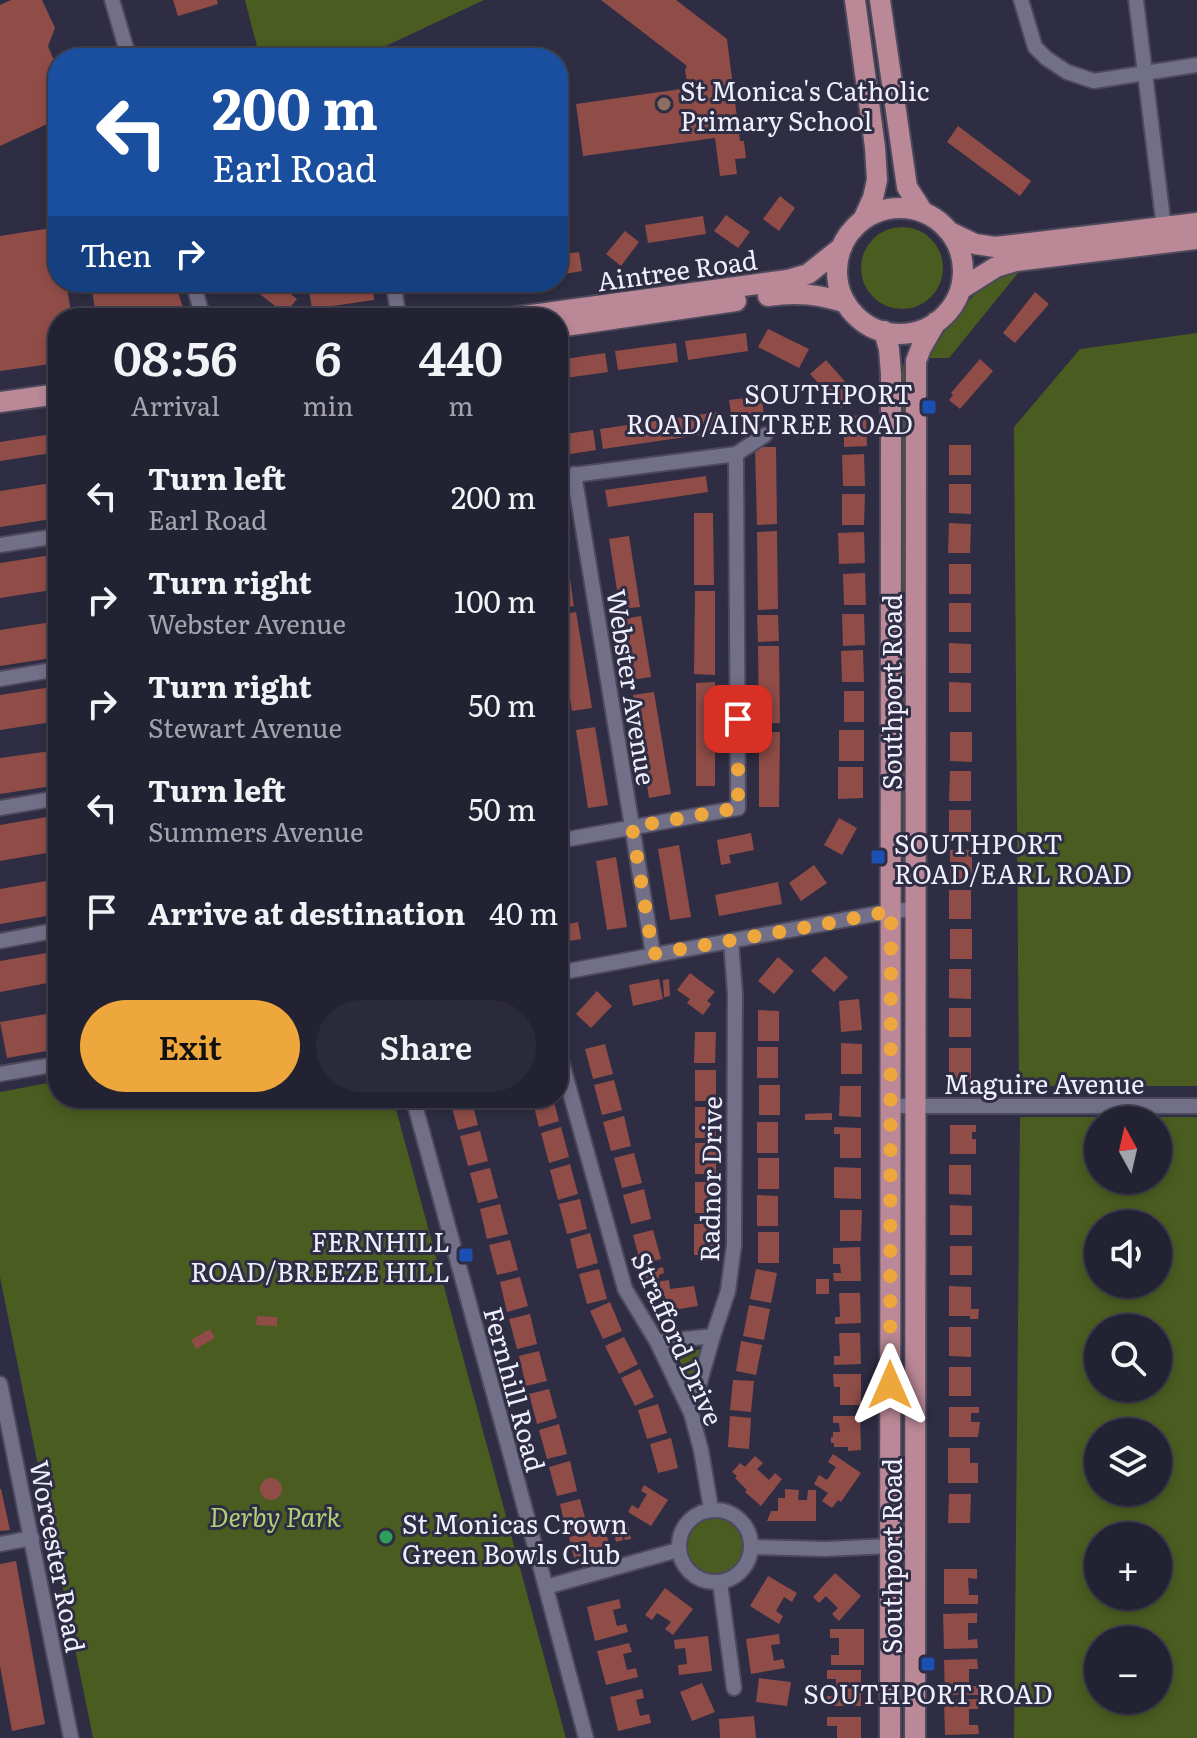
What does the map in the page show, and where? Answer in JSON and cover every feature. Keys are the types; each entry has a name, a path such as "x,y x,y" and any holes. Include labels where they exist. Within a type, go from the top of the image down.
{"main road":[{"path":"855,0 877,180 863,220"},
{"path":"880,0 907,187 923,212"},
{"path":"905,208 923,212 941,222 950,232 958,244 962,259 961,289 948,311 936,322 908,333 884,331 865,323 846,303 838,281 839,259 851,232 863,220 888,209 905,208"},
{"path":"950,232 975,244 995,247 1197,223"},
{"path":"961,289 996,267 1016,261 1197,239"},
{"name":"Aintree Road","path":"568,310 787,280 808,274 842,247"},
{"name":"Aintree Road","path":"568,326 790,293 820,295 846,303"},
{"name":"Southport Road","path":"915,1738 916,361 936,322"},
{"name":"Southport Road","path":"884,331 891,374 890,1738"},
{"path":"0,402 48,395"}],"street":[{"path":"112,0 126,48"},
{"path":"1021,0 1035,47 1067,72 1094,81 1197,65"},
{"path":"1136,0 1164,228"},
{"path":"568,475 736,454 765,435"},
{"path":"568,839 738,808 736,454"},
{"name":"Webster Avenue","path":"574,474 653,954"},
{"path":"0,545 48,538"},
{"path":"0,679 48,671"},
{"path":"0,808 48,800"},
{"path":"568,971 891,911 917,909"},
{"path":"0,941 48,932"},
{"name":"Radnor Drive","path":"691,1413 728,1291 734,1245 735,994 731,941"},
{"path":"0,1074 48,1066"},
{"name":"Strafford Drive","path":"568,1085 625,1289 657,1342 691,1413 711,1509"},
{"name":"Maguire Avenue","path":"891,1106 1197,1106"},
{"name":"Fernhill Road","path":"416,1108 586,1738"},
{"path":"657,1342 713,1336"},
{"name":"Worcester Road","path":"0,1384 71,1738"},
{"path":"711,1509 736,1515 749,1531 752,1547 747,1565 741,1572 734,1579 720,1583 697,1578 683,1564 678,1550 684,1527 692,1517 711,1509"},
{"path":"0,1544 32,1538"},
{"path":"752,1547 915,1548"},
{"path":"546,1587 678,1550"},
{"path":"720,1583 734,1688"}],"green space":[{"path":"245,0 484,0 381,48 257,48"},
{"path":"902,227 918,230 931,239 940,252 943,268 940,284 931,297 918,306 902,309 886,306 873,297 864,284 861,268 864,252 873,239 886,230"},
{"path":"1022,268 949,358 930,358 945,331 977,292 997,278"},
{"path":"1197,333 1197,1086 1019,1086 1014,427 1080,349"},
{"path":"903,364 910,364 910,879 903,880"},
{"name":"Derby Park","path":"48,1083 48,1108 396,1108 566,1738 93,1738 0,1277 0,1092"},
{"path":"1020,1117 1084,1117 1084,1194 1172,1194 1172,1117 1197,1117 1197,1738 1014,1738"},
{"path":"702,1349 694,1382 690,1383 676,1353"},
{"path":"715,1518 734,1527 743,1546 734,1565 715,1574 696,1565 687,1546 696,1527"}],"building":[{"path":"11,0 42,0 55,28 48,46 48,124 0,146 0,5"},
{"path":"173,0 217,0 218,4 178,16"},
{"path":"601,0 676,0 727,39 740,141 744,141 746,158 735,159 737,174 720,176 715,138 583,156 576,104 688,88 687,66"},
{"path":"958,126 1031,181 1020,196 947,142"},
{"path":"780,196 795,208 779,231 763,219"},
{"path":"726,215 750,232 738,248 714,231"},
{"path":"703,216 706,234 648,243 645,225"},
{"path":"48,229 48,292 68,292 70,308 48,308 48,364 0,371 0,236"},
{"path":"625,231 639,242 621,266 606,254"},
{"path":"579,252 582,271 568,273 568,254"},
{"path":"92,292 178,292 183,308 95,308"},
{"path":"258,292 288,292 297,299 290,308 278,308"},
{"path":"309,292 373,292 374,300 312,308"},
{"path":"1035,292 1049,304 1015,343 1003,333"},
{"path":"768,329 809,349 799,368 758,347"},
{"path":"746,333 748,351 688,360 685,341"},
{"path":"676,343 678,362 618,370 615,351"},
{"path":"605,353 608,372 568,378 568,359"},
{"path":"980,359 993,371 960,409 949,400 953,395 951,393"},
{"path":"826,360 856,394 841,408 810,374"},
{"path":"754,397 754,401 762,400 764,415 732,420 729,400"},
{"path":"718,412 720,432 603,449 600,429"},
{"path":"866,415 867,446 844,447 844,416"},
{"path":"593,430 596,450 568,454 568,434"},
{"path":"48,435 48,454 0,461 0,442"},
{"path":"949,445 971,445 971,475 949,475"},
{"path":"755,447 776,447 777,524 757,525"},
{"path":"864,454 865,486 843,486 842,455"},
{"path":"706,476 708,492 608,507 605,490"},
{"path":"48,484 48,520 0,527 0,491"},
{"path":"949,484 971,484 971,514 949,513"},
{"path":"842,494 865,494 864,525 842,525"},
{"path":"694,513 713,513 714,585 694,585"},
{"path":"949,523 971,524 970,553 948,553"},
{"path":"777,531 778,609 758,610 757,532"},
{"path":"864,532 865,563 839,564 838,533"},
{"path":"629,536 640,607 620,609 609,539"},
{"path":"48,556 48,591 0,598 0,563"},
{"path":"568,564 574,606 568,607"},
{"path":"949,564 971,564 971,594 949,594"},
{"path":"865,573 866,605 844,605 843,574"},
{"path":"695,591 715,591 715,675 694,674"},
{"path":"949,603 971,603 971,632 949,632"},
{"path":"576,612 592,708 572,711 568,687 568,613"},
{"path":"842,614 864,614 865,645 843,646"},
{"path":"757,615 778,615 779,641 758,642"},
{"path":"641,616 651,677 631,680 622,619"},
{"path":"48,623 48,659 0,666 0,630"},
{"path":"949,643 971,644 971,673 949,673"},
{"path":"758,646 779,646 780,723 759,724"},
{"path":"863,650 864,682 842,682 841,651"},
{"path":"715,682 715,786 696,786 696,683"},
{"path":"949,682 971,683 971,712 949,712"},
{"path":"48,688 48,723 0,730 0,695"},
{"path":"844,691 864,691 864,722 844,722"},
{"path":"654,692 671,794 649,798 633,695"},
{"path":"595,727 608,805 588,808 576,730"},
{"path":"839,730 864,730 864,761 839,761"},
{"path":"759,732 780,732 779,807 759,807"},
{"path":"950,732 972,732 972,762 950,761"},
{"path":"48,751 48,787 0,794 0,758"},
{"path":"838,767 863,767 863,798 838,799"},
{"path":"950,771 971,771 971,801 949,801"},
{"path":"949,810 971,810 971,840 949,840"},
{"path":"48,817 48,853 0,861 0,825"},
{"path":"839,818 857,828 842,855 824,845"},
{"path":"751,833 754,850 729,855 731,863 721,865 717,840"},
{"path":"679,845 691,917 670,920 658,849"},
{"path":"950,850 972,850 972,879 950,879"},
{"path":"616,857 627,927 607,930 596,861"},
{"path":"814,865 827,883 801,901 789,883"},
{"path":"48,881 48,916 0,924 0,889"},
{"path":"778,882 782,904 719,916 715,895"},
{"path":"949,890 971,890 971,919 949,919"},
{"path":"578,922 581,939 568,941 568,924"},
{"path":"950,929 972,929 972,959 950,959"},
{"path":"48,953 48,983 0,992 0,961"},
{"path":"825,956 848,977 834,992 811,971"},
{"path":"778,957 794,971 774,994 758,981"},
{"path":"949,969 971,969 971,999 949,998"},
{"path":"690,973 715,992 707,1001 711,1004 703,1015 687,1003 690,999 677,990"},
{"path":"659,979 663,999 633,1006 629,985"},
{"path":"669,979 670,996 664,997 663,980"},
{"path":"597,991 612,1006 591,1028 576,1014"},
{"path":"859,999 862,1030 841,1032 839,1001"},
{"path":"949,1008 971,1008 971,1037 949,1037"},
{"path":"758,1010 779,1011 779,1041 758,1041"},
{"path":"48,1014 48,1051 7,1058 0,1022"},
{"path":"695,1032 716,1032 715,1063 694,1063"},
{"path":"841,1043 862,1044 862,1074 841,1074"},
{"path":"605,1044 613,1074 593,1079 585,1049"},
{"path":"757,1047 778,1047 778,1078 757,1078"},
{"path":"949,1048 971,1048 971,1085 955,1085 955,1078 949,1078"},
{"path":"695,1070 716,1070 716,1101 695,1101"},
{"path":"614,1080 622,1110 602,1115 594,1085"},
{"path":"759,1085 780,1085 780,1115 759,1115"},
{"path":"840,1086 861,1086 861,1117 839,1116"},
{"path":"695,1107 716,1107 716,1138 695,1138"},
{"path":"452,1108 474,1108 478,1125 458,1130"},
{"path":"534,1108 556,1108 559,1121 539,1127"},
{"path":"832,1113 832,1120 805,1120 805,1114"},
{"path":"624,1116 631,1146 611,1151 603,1122"},
{"path":"757,1122 778,1122 778,1153 757,1153"},
{"path":"950,1125 976,1125 972,1139 976,1139 976,1154 950,1154"},
{"path":"561,1127 569,1157 549,1163 541,1133"},
{"path":"834,1127 861,1128 861,1158 840,1158 840,1134 834,1134"},
{"path":"480,1131 488,1161 468,1166 460,1136"},
{"path":"695,1143 716,1143 716,1174 695,1174"},
{"path":"634,1153 642,1183 622,1188 614,1158"},
{"path":"758,1158 779,1158 779,1189 758,1189"},
{"path":"570,1164 578,1194 558,1200 550,1170"},
{"path":"949,1165 971,1165 971,1195 949,1194"},
{"path":"834,1167 861,1168 861,1199 834,1198"},
{"path":"490,1168 498,1198 478,1203 470,1173"},
{"path":"695,1182 716,1182 716,1213 695,1213"},
{"path":"644,1189 651,1219 631,1224 623,1195"},
{"path":"757,1195 778,1196 778,1226 757,1226"},
{"path":"580,1199 587,1229 567,1234 559,1204"},
{"path":"500,1204 508,1234 487,1239 480,1209"},
{"path":"950,1205 972,1206 972,1235 950,1235"},
{"path":"840,1210 862,1210 861,1241 840,1241"},
{"path":"694,1224 715,1224 715,1255 694,1255"},
{"path":"653,1230 661,1259 641,1265 633,1235"},
{"path":"758,1232 779,1232 779,1263 758,1263"},
{"path":"590,1233 598,1263 577,1269 570,1239"},
{"path":"510,1240 518,1270 497,1275 489,1245"},
{"path":"950,1246 972,1246 972,1275 950,1275"},
{"path":"860,1247 861,1281 834,1281 833,1273 841,1273 840,1264 833,1264 833,1248"},
{"path":"663,1267 664,1273 659,1278 647,1281 644,1272"},
{"path":"599,1269 607,1299 587,1304 579,1274"},
{"path":"756,1269 777,1273 771,1303 750,1299"},
{"path":"520,1277 528,1306 507,1312 500,1282"},
{"path":"816,1279 829,1279 829,1294 816,1294"},
{"path":"669,1280 670,1289 694,1286 698,1306 667,1311 665,1296 660,1297 657,1282"},
{"path":"949,1286 971,1287 971,1309 979,1309 978,1319 949,1316"},
{"path":"839,1293 860,1293 861,1323 835,1324 835,1317 840,1317"},
{"path":"610,1302 622,1331 603,1339 590,1311"},
{"path":"749,1305 770,1309 764,1340 743,1336"},
{"path":"530,1314 537,1344 517,1349 509,1319"},
{"path":"257,1316 277,1317 277,1326 256,1325"},
{"path":"949,1327 971,1327 971,1357 949,1356"},
{"path":"210,1329 215,1338 196,1349 191,1340"},
{"path":"839,1333 860,1333 861,1364 834,1365 834,1356 840,1356"},
{"path":"624,1337 638,1364 619,1374 605,1346"},
{"path":"741,1341 762,1345 756,1375 736,1371"},
{"path":"539,1351 547,1381 526,1386 519,1356"},
{"path":"949,1367 971,1367 971,1396 949,1396"},
{"path":"640,1369 654,1397 635,1406 621,1378"},
{"path":"833,1374 861,1374 861,1405 840,1405 840,1387 834,1387"},
{"path":"733,1380 754,1381 751,1412 730,1410"},
{"path":"549,1389 557,1418 537,1424 529,1394"},
{"path":"658,1404 667,1433 647,1439 638,1410"},
{"path":"949,1407 979,1407 979,1413 971,1413 971,1422 980,1422 978,1437 949,1437"},
{"path":"730,1416 751,1418 749,1449 728,1447"},
{"path":"833,1416 860,1416 861,1450 848,1451 848,1447 834,1447 831,1443 833,1432 840,1432 839,1423 833,1423"},
{"path":"559,1424 567,1454 547,1459 539,1430"},
{"path":"671,1438 678,1468 658,1473 650,1444"},
{"path":"948,1448 970,1448 970,1463 978,1463 978,1483 948,1483"},
{"path":"833,1454 861,1473 841,1502 838,1500 832,1508 822,1501 828,1493 814,1484 819,1475 827,1480 836,1467 828,1462"},
{"path":"755,1456 763,1463 757,1469 769,1480 775,1473 782,1479 761,1506 745,1492 747,1490 732,1472 740,1463 745,1467"},
{"path":"570,1461 577,1491 557,1496 549,1467"},
{"path":"271,1478 279,1481 282,1489 279,1497 271,1500 263,1497 260,1489 263,1481"},
{"path":"644,1485 668,1500 651,1526 628,1512 632,1505 638,1509 647,1494 641,1491"},
{"path":"1,1489 10,1530 0,1531"},
{"path":"785,1489 799,1490 798,1500 807,1500 808,1490 816,1490 816,1521 767,1521 771,1511 778,1511 778,1498 785,1498"},
{"path":"949,1494 971,1494 970,1523 948,1523"},
{"path":"580,1499 588,1529 567,1534 560,1504"},
{"path":"627,1521 631,1539 625,1540 621,1522"},
{"path":"619,1522 623,1540 616,1542 612,1524"},
{"path":"605,1528 610,1549 574,1558 569,1537"},
{"path":"16,1561 45,1724 12,1731 0,1666 0,1564"},
{"path":"944,1569 977,1569 977,1579 968,1578 969,1595 978,1595 978,1604 944,1604"},
{"path":"835,1573 861,1596 839,1621 832,1614 838,1608 826,1596 819,1603 813,1597"},
{"path":"768,1576 797,1593 792,1602 784,1597 776,1611 783,1616 779,1624 750,1606"},
{"path":"665,1588 693,1609 673,1635 665,1629 671,1622 657,1613 652,1620 645,1615"},
{"path":"619,1599 621,1608 613,1610 617,1626 626,1624 628,1632 595,1641 587,1607"},
{"path":"977,1613 977,1623 968,1623 968,1640 977,1639 978,1648 944,1649 943,1614"},
{"path":"830,1629 864,1629 864,1665 831,1665 831,1655 839,1655 839,1638 830,1638"},
{"path":"779,1634 780,1644 771,1645 774,1661 783,1659 785,1668 751,1674 746,1639"},
{"path":"708,1636 712,1671 679,1675 678,1665 687,1664 685,1648 675,1649 674,1640"},
{"path":"629,1643 632,1652 623,1654 627,1670 636,1668 638,1677 606,1685 597,1651"},
{"path":"977,1659 978,1669 969,1669 969,1686 978,1686 978,1695 945,1695 944,1660"},
{"path":"827,1670 861,1670 861,1706 827,1706 827,1696 836,1696 836,1679 827,1679"},
{"path":"759,1678 791,1682 787,1706 756,1702"},
{"path":"702,1683 715,1712 692,1721 680,1692"},
{"path":"642,1689 644,1698 636,1700 640,1716 649,1714 651,1723 618,1731 610,1697"},
{"path":"978,1699 978,1709 969,1709 969,1725 978,1725 979,1734 945,1735 944,1700"},
{"path":"754,1716 756,1738 720,1738 719,1719"},
{"path":"827,1717 861,1717 861,1738 837,1738 837,1726 827,1726"}],"place":[{"name":"St Monica's Catholic Primary School","path":"664,104"},
{"name":"SOUTHPORT ROAD/AINTREE ROAD","path":"929,407"},
{"name":"SOUTHPORT ROAD/EARL ROAD","path":"878,857"},
{"name":"FERNHILL ROAD/BREEZE HILL","path":"466,1255"},
{"name":"St Monicas Crown Green Bowls Club","path":"386,1537"},
{"name":"SOUTHPORT ROAD","path":"928,1664"}],"route":[{"path":"738,719 738,808 632,827 653,954 891,911 890,1385"}]}
